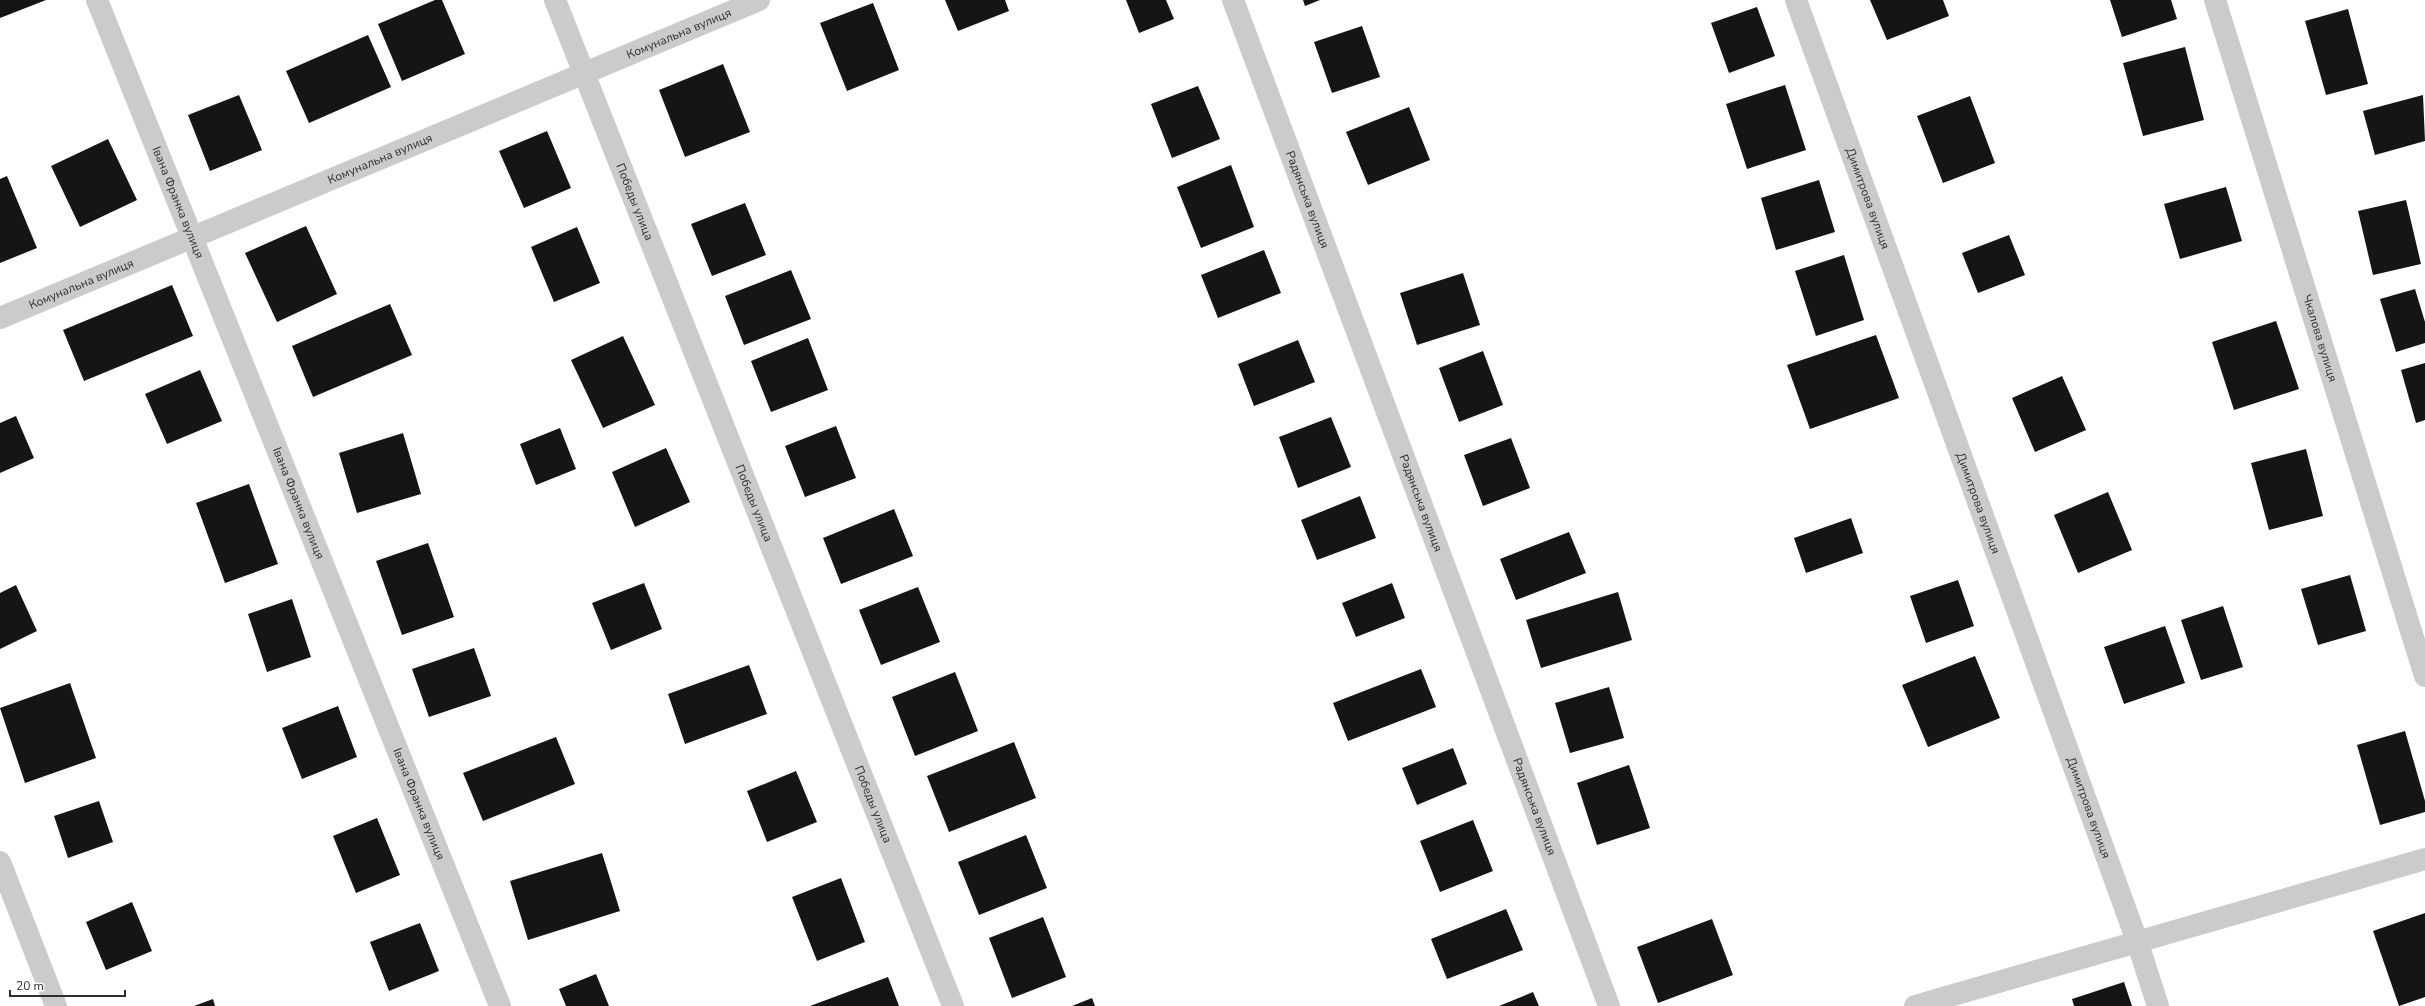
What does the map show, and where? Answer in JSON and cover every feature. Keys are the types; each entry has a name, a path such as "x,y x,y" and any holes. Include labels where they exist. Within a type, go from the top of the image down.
{"street":[{"name":"Івана Франка вулиця","path":"97,0 500,1006"},
{"name":"Победы улица","path":"555,0 953,1006"},
{"name":"Комунальна вулиця","path":"0,318 759,0"},
{"name":"Радянська вулиця","path":"1233,0 1609,1006"},
{"name":"Димитрова вулиця","path":"1796,0 2137,941 2158,1006"},
{"name":"Чкалова вулиця","path":"2215,0 2425,676"},
{"path":"1915,1006 2425,859"},
{"path":"0,862 56,1006"}],"building":[{"path":"0,0 46,0 0,18"},
{"path":"435,0 442,0 465,54 402,81 378,24"},
{"path":"945,0 1005,0 1009,11 958,31"},
{"path":"1126,0 1166,0 1174,19 1139,33"},
{"path":"1303,0 1320,0 1305,6"},
{"path":"1870,0 1943,0 1949,16 1887,40"},
{"path":"2110,0 2171,0 2177,19 2122,37"},
{"path":"873,3 899,70 847,91 820,23"},
{"path":"1757,7 1775,56 1729,73 1711,23"},
{"path":"2348,9 2368,84 2326,95 2305,21"},
{"path":"1362,26 1380,77 1332,93 1314,42"},
{"path":"368,35 391,87 309,123 286,71"},
{"path":"2185,47 2204,120 2143,136 2123,63"},
{"path":"723,64 750,132 685,157 659,90"},
{"path":"1785,85 1806,150 1747,169 1726,104"},
{"path":"1198,86 1220,139 1172,158 1151,104"},
{"path":"239,95 262,150 210,171 188,115"},
{"path":"2423,95 2425,141 2375,155 2363,111"},
{"path":"1970,96 1995,163 1943,183 1917,116"},
{"path":"1409,107 1430,160 1368,185 1346,132"},
{"path":"547,131 571,188 524,208 499,151"},
{"path":"108,139 137,200 80,227 51,166"},
{"path":"1231,165 1254,227 1201,248 1177,187"},
{"path":"7,176 37,248 0,263 0,179"},
{"path":"1819,180 1835,232 1776,250 1761,198"},
{"path":"2226,187 2242,241 2180,259 2164,204"},
{"path":"2406,200 2421,264 2373,275 2358,211"},
{"path":"745,203 766,255 712,276 691,224"},
{"path":"306,226 337,294 277,322 245,253"},
{"path":"577,227 600,283 554,302 531,247"},
{"path":"2009,235 2025,275 1978,293 1962,253"},
{"path":"1264,250 1281,293 1218,318 1201,275"},
{"path":"1844,255 1864,320 1816,336 1795,271"},
{"path":"791,270 811,319 744,345 725,296"},
{"path":"1463,273 1480,325 1417,345 1400,293"},
{"path":"172,285 193,336 84,381 63,330"},
{"path":"2415,289 2425,322 2425,343 2396,352 2380,299"},
{"path":"390,304 412,355 313,397 292,346"},
{"path":"2276,321 2299,389 2234,410 2212,342"},
{"path":"1876,335 1899,398 1810,429 1787,365"},
{"path":"623,336 655,405 603,428 571,360"},
{"path":"808,338 828,390 771,412 751,361"},
{"path":"1298,340 1315,382 1254,406 1238,364"},
{"path":"1483,351 1503,405 1459,422 1439,368"},
{"path":"2425,363 2425,420 2416,423 2401,370"},
{"path":"200,370 222,421 167,444 145,394"},
{"path":"2062,376 2086,430 2035,452 2012,398"},
{"path":"16,416 34,458 0,473 0,423"},
{"path":"1331,417 1351,467 1298,488 1279,437"},
{"path":"836,426 856,478 805,497 785,446"},
{"path":"560,428 576,469 536,485 520,444"},
{"path":"403,433 421,494 357,513 339,453"},
{"path":"1511,438 1530,488 1483,506 1464,455"},
{"path":"666,448 690,502 635,527 612,472"},
{"path":"2306,449 2323,516 2269,530 2251,463"},
{"path":"249,484 278,564 225,583 196,503"},
{"path":"2108,492 2132,550 2078,573 2054,515"},
{"path":"1360,496 1376,538 1317,560 1301,520"},
{"path":"894,509 913,556 841,584 823,538"},
{"path":"1851,518 1863,553 1806,573 1794,538"},
{"path":"1569,532 1586,573 1516,600 1500,559"},
{"path":"428,543 454,617 402,635 376,561"},
{"path":"2350,575 2366,631 2318,645 2301,589"},
{"path":"1958,580 1974,626 1926,643 1910,596"},
{"path":"644,583 662,629 611,650 592,603"},
{"path":"1392,583 1405,618 1356,637 1342,603"},
{"path":"16,585 37,631 0,649 0,593"},
{"path":"918,587 940,642 881,665 859,610"},
{"path":"1618,592 1632,640 1541,668 1526,620"},
{"path":"292,599 311,657 267,672 248,614"},
{"path":"2223,606 2243,667 2201,680 2181,620"},
{"path":"2165,626 2185,683 2124,704 2104,647"},
{"path":"474,648 491,696 429,717 412,669"},
{"path":"1975,656 2000,718 1928,747 1902,685"},
{"path":"749,665 767,714 685,744 668,694"},
{"path":"1421,669 1436,707 1348,741 1333,703"},
{"path":"955,672 978,731 915,756 892,697"},
{"path":"70,683 96,758 25,783 0,708"},
{"path":"1609,687 1624,738 1570,753 1555,703"},
{"path":"338,706 357,757 302,779 282,728"},
{"path":"2405,731 2425,801 2425,812 2380,825 2357,745"},
{"path":"556,737 575,784 483,821 463,773"},
{"path":"1014,742 1036,798 949,832 927,776"},
{"path":"1453,748 1467,784 1417,805 1402,768"},
{"path":"1629,765 1650,828 1597,845 1577,783"},
{"path":"796,771 817,822 767,842 747,791"},
{"path":"99,801 113,842 68,858 54,816"},
{"path":"377,818 400,875 356,893 333,836"},
{"path":"1473,820 1493,871 1440,892 1420,841"},
{"path":"1026,835 1047,888 979,915 958,862"},
{"path":"602,853 620,911 528,940 510,881"},
{"path":"841,878 865,942 817,961 792,897"},
{"path":"132,902 152,951 106,970 86,922"},
{"path":"1506,909 1523,950 1447,979 1431,939"},
{"path":"2425,913 2425,997 2399,1006 2373,931"},
{"path":"1043,917 1066,977 1012,998 989,938"},
{"path":"1712,919 1733,975 1658,1003 1637,947"},
{"path":"420,923 439,971 389,991 370,942"},
{"path":"596,974 609,1006 566,1006 559,989"},
{"path":"888,977 899,1006 810,1006"},
{"path":"2124,982 2132,1006 2074,1006 2072,999"},
{"path":"1533,992 1539,1006 1499,1006"},
{"path":"1092,998 1095,1006 1072,1006"},
{"path":"213,999 215,1006 194,1006"}]}
